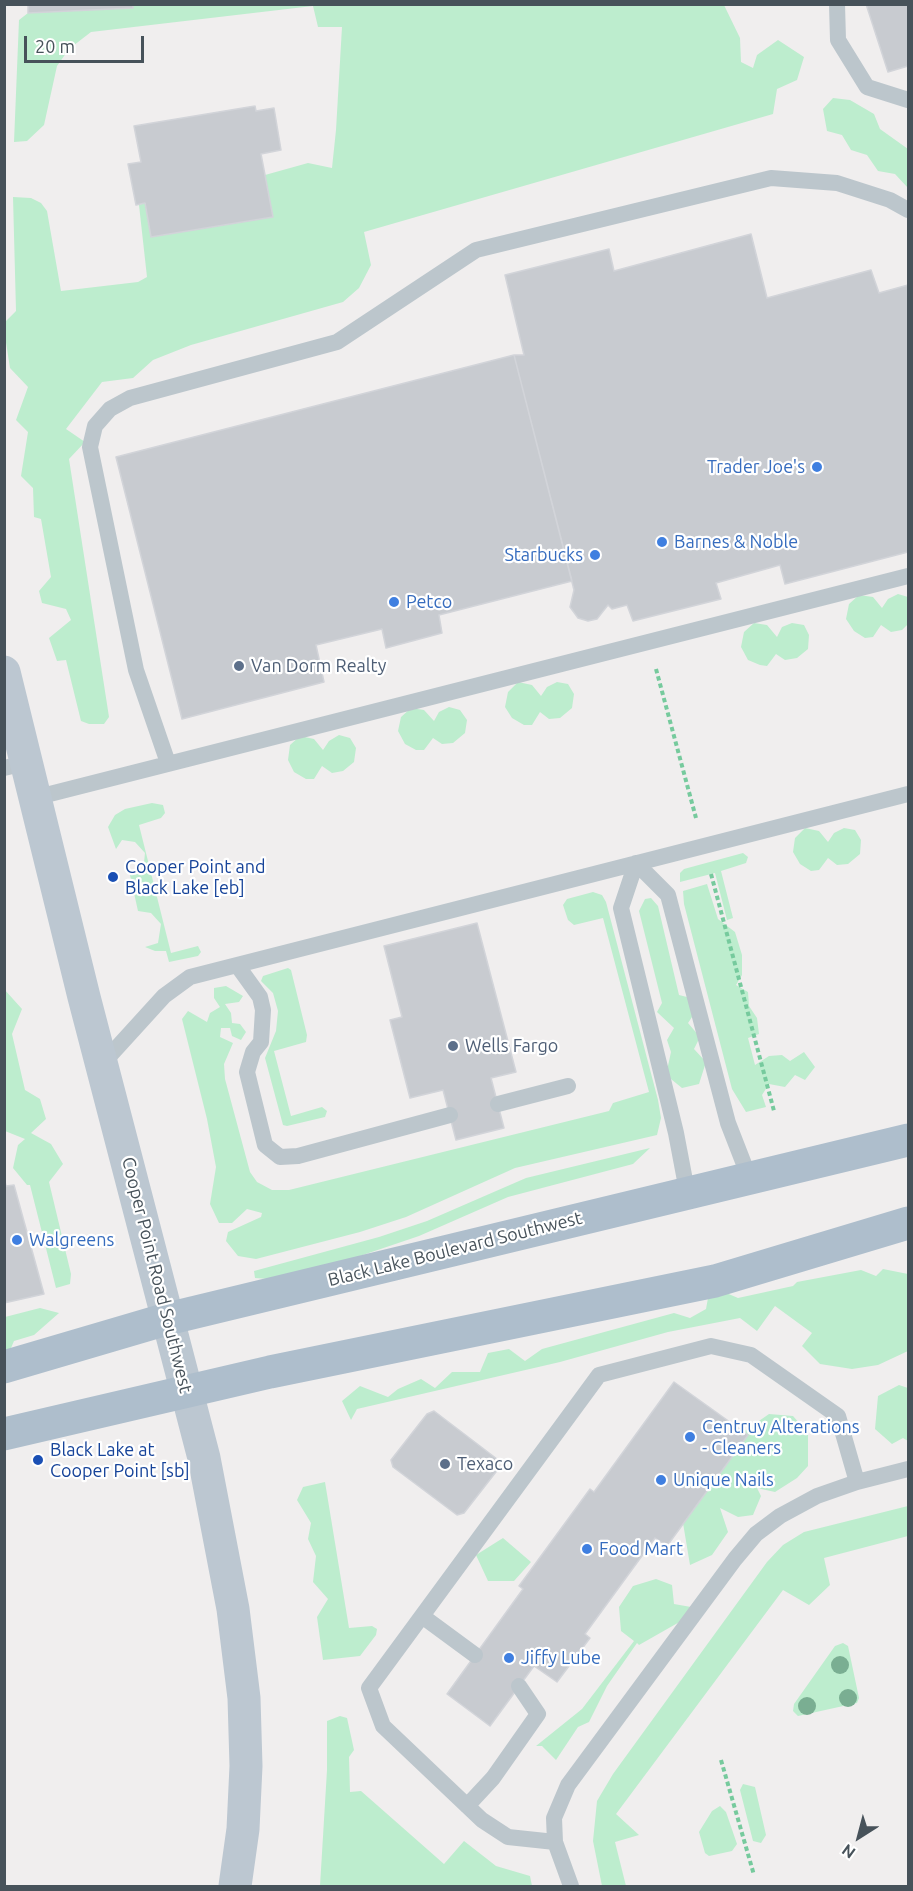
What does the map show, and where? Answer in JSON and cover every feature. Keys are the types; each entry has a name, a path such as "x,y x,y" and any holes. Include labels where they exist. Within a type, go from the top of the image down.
{"main road":[{"name":"Cooper Point Road Southwest","path":"4,672 15,766 34,798 104,1063 204,1458 229,1585 244,1698 246,1776 243,1830 236,1887"},
{"name":"Black Lake Boulevard Southwest","path":"4,1367 167,1319 687,1191 909,1140"},
{"path":"4,1434 186,1390 715,1281 909,1223"}],"lane":[{"path":"837,4 838,40 867,87 909,100"},
{"path":"168,763 136,670 90,447 95,426 110,409 130,398 337,342 476,250 771,178 837,183 890,200 909,210"},
{"path":"34,798 909,576"},
{"path":"104,1063 164,996 190,977 909,794"},
{"path":"636,864 668,895 728,1123 748,1177"},
{"path":"636,864 621,908 676,1134 687,1191"},
{"path":"230,967 260,997 264,1027 261,1042 253,1052 247,1072 265,1144 280,1157 298,1156 450,1115"},
{"path":"498,1104 568,1086"},
{"path":"555,1842 508,1837 482,1820 383,1726 369,1689 599,1375 711,1346 751,1355 838,1416 857,1482"},
{"path":"570,1887 555,1842 554,1818 568,1785 749,1542 780,1516 817,1496 857,1482 909,1470"},
{"path":"422,1616 475,1655"},
{"path":"467,1806 493,1778 538,1714 519,1686"}],"path":[{"path":"721,1760 754,1875"}],"green space":[{"path":"133,4 724,5 740,38 741,62 753,68 757,55 778,40 804,57 797,80 777,89 773,114 364,232 371,265 359,288 343,302 191,345 153,360 133,378 102,382 66,429 85,442 69,459 109,717 104,724 89,724 81,721 66,660 57,661 49,638 71,620 66,609 42,603 39,591 51,577 41,519 34,517 33,488 21,476 28,432 16,420 28,387 10,368 4,323 16,311 13,197 31,198 41,203 47,211 61,291 138,282 147,277 139,205 145,203 151,237 272,217 265,175 308,163 332,168 336,130 342,27 318,27 313,6 91,32 69,49 57,66 44,125 27,141 14,142 19,20 28,13 132,8"},
{"path":"833,98 850,100 874,114 880,129 908,149 908,188 895,174 878,171 867,155 851,150 842,135 827,131 823,109"},
{"path":"898,594 908,597 908,624 902,630 891,632 881,625 873,637 865,638 854,631 846,619 849,604 859,595 873,597 882,608 888,599"},
{"path":"754,623 767,625 777,637 782,627 792,623 804,625 809,635 808,649 797,658 785,660 776,654 767,666 748,660 741,647 744,632"},
{"path":"518,682 532,685 541,696 547,687 557,682 568,684 574,694 572,708 560,718 549,719 540,712 532,725 524,725 512,718 505,707 508,692"},
{"path":"449,707 460,710 467,720 465,733 453,743 442,744 433,738 424,750 416,750 405,744 398,731 401,717 411,708 424,710 434,721 439,712"},
{"path":"339,735 350,738 356,748 354,762 343,771 332,773 322,766 314,779 306,779 294,772 288,760 290,745 300,736 314,739 323,750 329,741"},
{"path":"152,803 163,805 165,813 161,818 139,825 171,953 198,946 201,952 198,956 169,962 166,951 155,951 145,947 158,943 161,924 151,913 138,911 130,875 143,872 145,853 135,842 122,840 116,849 108,827 115,815 125,809"},
{"path":"805,828 819,831 828,842 834,833 844,828 855,830 861,840 860,854 848,864 837,865 828,858 819,870 811,871 800,864 793,852 795,838"},
{"path":"743,853 748,857 746,863 721,871 733,918 727,920 715,873 680,882 680,873 684,869"},
{"path":"707,884 718,919 735,932 742,955 742,975 736,985 748,992 749,1006 757,1018 759,1034 748,1038 755,1065 769,1056 782,1055 790,1061 804,1052 815,1067 805,1080 795,1075 785,1087 769,1084 762,1095 766,1107 746,1112 732,1089 684,904 683,891"},
{"path":"593,892 602,895 606,902 658,1100 661,1118 657,1135 515,1168 406,1217 360,1232 256,1259 238,1256 226,1241 228,1232 261,1217 262,1213 247,1209 232,1223 219,1223 210,1204 216,1167 207,1119 182,1019 188,1011 207,1022 210,1013 220,1007 214,998 214,988 226,986 243,996 239,1002 225,1004 231,1013 232,1023 240,1024 246,1032 241,1040 232,1036 230,1028 221,1028 220,1037 233,1043 224,1064 225,1079 250,1172 257,1182 272,1190 289,1190 609,1111 613,1103 649,1092 603,918 574,925 568,920 563,905 567,899"},
{"path":"651,898 658,906 679,995 687,997 694,1014 688,1023 700,1037 694,1049 706,1062 699,1084 682,1088 666,1075 671,1052 667,1040 674,1028 657,1012 662,1003 639,911 645,899"},
{"path":"288,968 291,970 307,1035 306,1042 274,1051 291,1116 322,1107 327,1111 325,1117 287,1126 283,1125 265,1058 276,1031 278,1011 273,993 261,981 263,976"},
{"path":"4,989 22,1009 12,1034 25,1090 40,1099 46,1119 31,1133 51,1144 63,1164 49,1182 71,1274 70,1284 56,1288 30,1185 27,1185 13,1168 18,1145 25,1139 5,1131"},
{"path":"650,1148 633,1164 508,1197 419,1236 351,1259 269,1279 255,1278 254,1271 379,1237 427,1221 526,1178"},
{"path":"883,1269 908,1274 908,1351 878,1365 852,1369 820,1364 802,1346 812,1333 775,1306 757,1331 740,1318 668,1332 560,1362 357,1409 351,1420 342,1401 360,1386 388,1397 398,1389 421,1379 435,1388 452,1372 480,1372 488,1353 509,1349 525,1361 542,1349 674,1313 690,1318 706,1309 708,1298 724,1292 738,1298 793,1286 797,1282 861,1270 876,1276"},
{"path":"40,1308 59,1313 34,1335 14,1341 8,1355 5,1356 5,1317"},
{"path":"899,1385 908,1388 908,1441 903,1438 892,1444 875,1429 878,1396"},
{"path":"769,1414 793,1416 808,1433 808,1466 797,1478 775,1492 757,1488 761,1496 753,1515 738,1517 720,1508 728,1532 712,1555 690,1565 683,1523 743,1432"},
{"path":"325,1482 349,1628 372,1626 377,1629 376,1635 360,1656 323,1660 317,1617 328,1599 313,1582 316,1556 308,1539 311,1523 297,1500 303,1487"},
{"path":"908,1506 908,1536 824,1558 830,1585 809,1605 783,1590 616,1814 639,1835 615,1842 626,1886 602,1886 593,1841 597,1801 613,1774 767,1562 783,1545 804,1532"},
{"path":"503,1538 531,1562 514,1581 488,1581 476,1555"},
{"path":"656,1579 672,1585 674,1604 691,1607 683,1620 639,1645 637,1643 607,1686 589,1722 578,1727 556,1760 542,1746 536,1746 582,1709 634,1641 621,1631 619,1607 633,1586"},
{"path":"843,1643 848,1646 859,1698 857,1703 798,1716 793,1711 794,1704 835,1646"},
{"path":"340,1716 347,1718 354,1750 349,1757 350,1792 361,1791 444,1864 464,1841 496,1866 530,1876 532,1886 320,1886 327,1770 327,1721"},
{"path":"743,1784 755,1787 766,1835 761,1843 753,1841 740,1790"},
{"path":"720,1806 726,1812 737,1844 732,1851 709,1856 705,1853 699,1832 712,1811"}],"building":[{"path":"28,4 133,4 133,8 28,13"},
{"path":"866,4 908,4 908,66 888,72"},
{"path":"255,106 256,111 274,108 281,150 261,154 273,217 151,237 145,203 136,205 128,164 141,162 134,126"},
{"path":"751,234 767,298 871,270 879,293 908,285 908,552 785,584 780,565 716,583 721,599 633,621 627,605 612,609 608,605 597,619 588,621 578,618 570,607 574,590 514,355 524,355 505,275 609,249 614,271"},
{"path":"514,355 572,581 439,615 442,633 386,648 382,629 316,645 324,682 182,719 116,457"},
{"name":"Wells Fargo","path":"477,923 516,1072 491,1078 504,1128 456,1140 443,1090 410,1098 390,1020 402,1017 384,946"},
{"name":"Walgreens","path":"4,1178 6,1186 14,1185 44,1294 4,1303"},
{"path":"674,1382 748,1435 667,1546 655,1538 585,1634 590,1638 557,1682 534,1666 490,1726 447,1694 523,1589 519,1586 590,1489 594,1492"},
{"name":"Texaco","path":"434,1411 497,1459 499,1468 464,1513 457,1515 393,1467 391,1460 427,1414"}],"place":[{"name":"Trader Joe's","path":"817,467"},
{"name":"Barnes & Noble","path":"662,542"},
{"name":"Starbucks","path":"595,555"},
{"name":"Petco","path":"394,602"},
{"name":"Van Dorm Realty","path":"239,666"},
{"name":"Cooper Point and Black Lake [eb]","path":"113,877"},
{"name":"Wells Fargo","path":"453,1046"},
{"name":"Walgreens","path":"17,1240"},
{"name":"Centruy Alterations - Cleaners","path":"690,1437"},
{"name":"Black Lake at Cooper Point [sb]","path":"38,1460"},
{"name":"Texaco","path":"445,1464"},
{"name":"Unique Nails","path":"661,1480"},
{"name":"Food Mart","path":"587,1549"},
{"name":"Jiffy Lube","path":"509,1658"}]}
